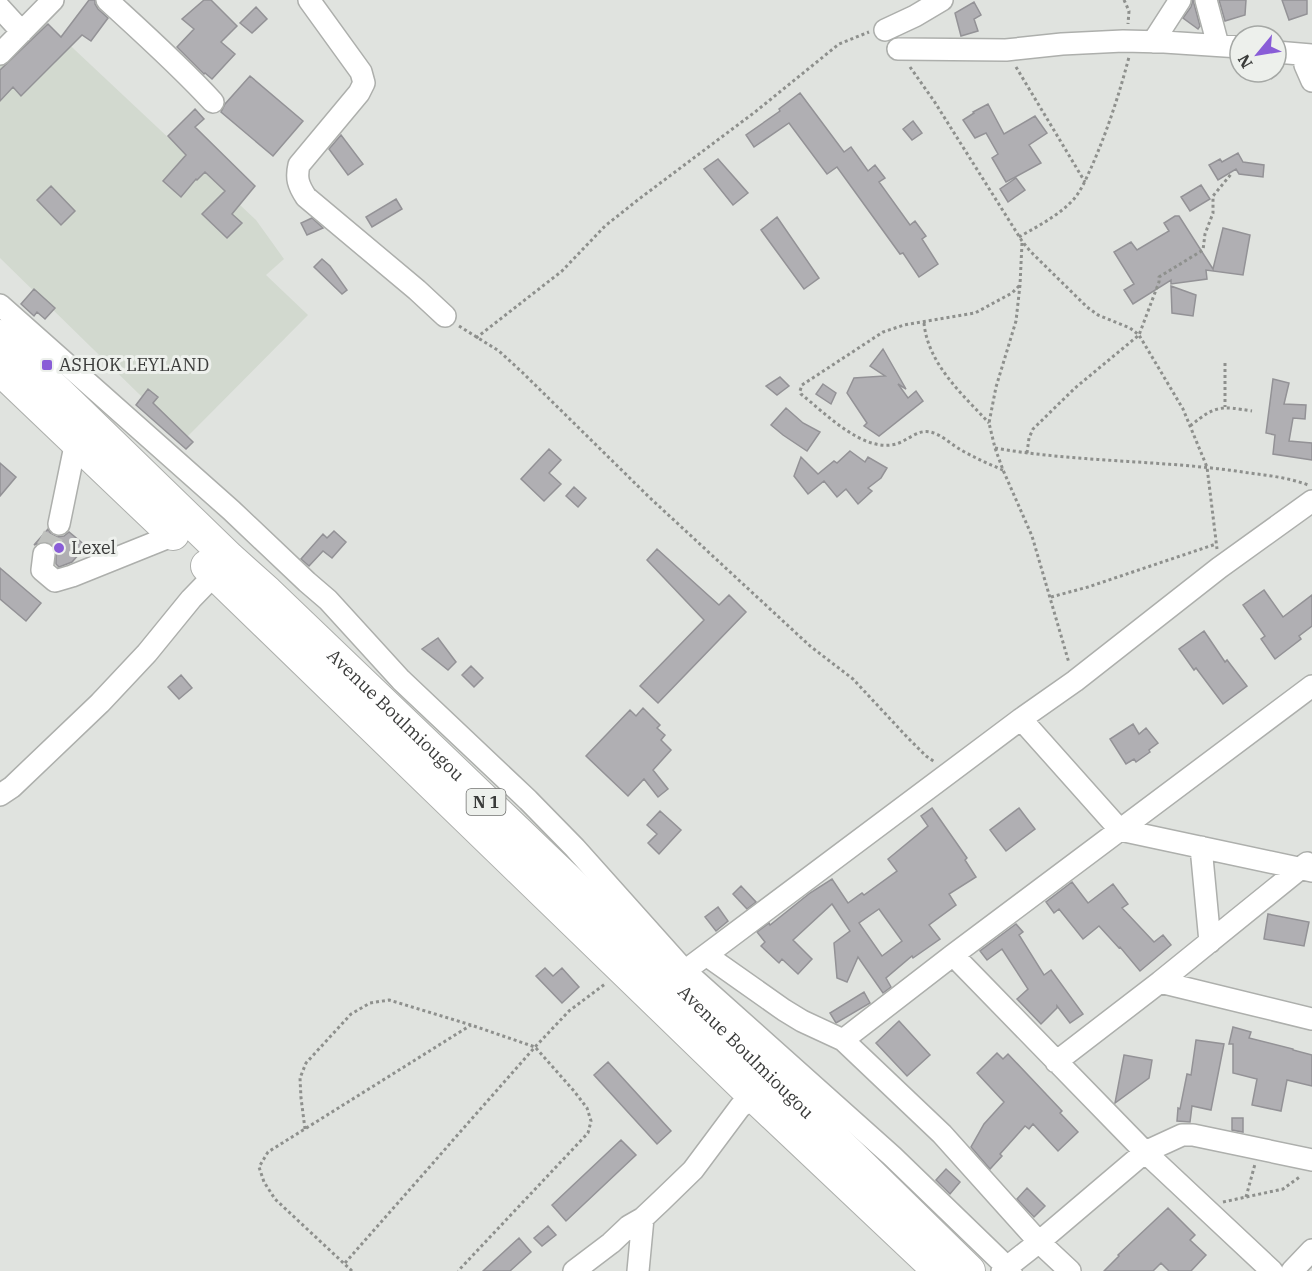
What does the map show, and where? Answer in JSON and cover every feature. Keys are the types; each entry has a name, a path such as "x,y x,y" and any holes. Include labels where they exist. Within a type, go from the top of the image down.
{"highway":[{"name":"Avenue Boulmiougou","path":"0,336 222,566 624,969 939,1271"},
{"name":"Avenue Boulmiougou","path":"0,369 174,535 276,600 679,976 969,1271"}],"street":[{"path":"0,54 53,0"},
{"path":"107,0 213,102"},
{"path":"309,0 361,72 364,83 359,93 299,165 297,177 299,188 306,197 445,316"},
{"path":"885,30 942,0"},
{"path":"1137,41 1180,0"},
{"path":"1206,0 1218,45"},
{"path":"0,8 22,32"},
{"path":"898,49 1006,50 1062,44 1137,41 1228,45"},
{"path":"1288,53 1308,55 1305,65 1312,81"},
{"path":"0,305 222,502 328,600 401,680 567,840 679,976 892,1156 1007,1270 1145,1152 1182,1135 1194,1135 1259,1149 1307,1167"},
{"path":"59,524 76,441"},
{"path":"679,976 1075,681 1219,568 1312,501"},
{"path":"45,554 42,570 56,581 174,535"},
{"path":"0,795 12,788 100,703 147,653 191,599 222,566"},
{"path":"843,1040 1120,830 1307,696"},
{"path":"1021,719 1120,830 1309,866"},
{"path":"1201,847 1210,942"},
{"path":"1056,1062 1309,866"},
{"path":"706,955 784,1010 843,1040 942,1134 1039,1242 1070,1271"},
{"path":"953,955 1145,1152 1272,1271"},
{"path":"1160,982 1312,1019"},
{"path":"574,1271 629,1226 643,1218 693,1170 740,1107 755,1097"},
{"path":"638,1271 643,1218"},
{"path":"1292,1271 1312,1250"}],"path":[{"path":"1021,239 1060,212 1075,198 1100,148 1137,41 1124,0"},
{"path":"476,338 562,271 605,226 755,112 839,44 868,33 885,30"},
{"path":"898,49 1030,251 1087,307 1098,315 1130,328 1139,335 1183,409 1207,467 1219,568"},
{"path":"1006,50 1085,182"},
{"path":"1027,453 1033,429 1075,388 1139,335 1160,282 1159,278 1203,250 1205,234 1213,213 1213,196 1232,173"},
{"path":"1021,239 1020,285 1016,321 996,387 989,423 1003,470 1032,536 1075,681"},
{"path":"1003,470 930,432 922,432 894,444 872,443 839,426 801,394 800,388 883,332 904,325 975,313 1012,293 1020,285"},
{"path":"445,316 499,351 649,497 810,646 853,679 926,756 950,772"},
{"path":"923,323 925,335 940,368 989,423"},
{"path":"1225,363 1225,407"},
{"path":"1190,426 1207,412 1225,407 1252,411"},
{"path":"995,448 1027,453 1207,467 1293,479 1312,486"},
{"path":"1051,597 1216,544"},
{"path":"345,1263 569,1011 624,969"},
{"path":"305,1129 300,1078 306,1063 351,1014 370,1003 389,1000 535,1047 587,1108 591,1121 588,1133 458,1271"},
{"path":"352,1271 275,1199 264,1182 259,1167 268,1152 471,1025"},
{"path":"1246,1197 1259,1149"},
{"path":"1203,1206 1283,1189 1307,1167"}],"shaded area":[{"path":"42,19 256,220 284,259 266,275 308,315 185,439 0,258 0,64"}],"building":[{"path":"89,0 95,0 98,9 108,18 91,41 82,35 21,96 13,87 0,101 0,70 48,24 61,37"},
{"path":"204,0 211,0 237,26 221,42 235,54 212,79 177,47 194,29 182,19"},
{"path":"1193,0 1200,26 1198,29 1183,18"},
{"path":"1219,0 1246,0 1245,15 1225,21"},
{"path":"1282,0 1307,0 1307,14 1289,20"},
{"path":"974,2 981,15 974,19 978,31 961,36 955,13"},
{"path":"256,7 267,19 252,33 240,23"},
{"path":"250,76 303,121 273,156 221,112 225,104"},
{"path":"800,93 844,152 851,147 868,171 875,165 885,178 879,182 910,225 915,221 926,236 922,239 938,264 919,277 837,167 827,174 789,123 754,147 746,135 780,111 779,109"},
{"path":"988,104 1004,134 1035,116 1047,133 1029,145 1041,163 1006,182 992,158 998,154 986,133 975,138 963,120"},
{"path":"195,109 204,119 195,127 255,186 232,214 242,223 227,238 202,214 225,191 205,172 181,197 163,181 186,155 168,136"},
{"path":"913,121 922,133 912,140 903,129"},
{"path":"341,135 363,164 348,175 329,149"},
{"path":"1238,153 1243,162 1264,165 1263,177 1239,174 1236,169 1218,180 1209,165 1220,159 1222,162"},
{"path":"718,159 748,193 733,205 704,169"},
{"path":"1016,178 1025,190 1008,202 1000,189"},
{"path":"1201,185 1210,199 1190,211 1181,197"},
{"path":"51,186 75,211 61,225 37,200"},
{"path":"396,199 402,209 372,227 366,217"},
{"path":"1179,216 1213,269 1223,228 1250,235 1243,275 1206,270 1207,279 1171,284 1171,280 1133,304 1124,290 1134,284 1114,252 1131,242 1137,250 1169,231 1164,223"},
{"path":"777,217 819,278 804,289 761,230"},
{"path":"312,218 323,228 307,235 301,223"},
{"path":"322,259 330,266 347,290 342,294 314,267"},
{"path":"1171,286 1196,295 1193,316 1172,313"},
{"path":"34,289 55,308 45,319 37,312 34,316 21,304"},
{"path":"883,349 906,389 898,384 908,398 916,391 923,401 879,436 864,426 867,423 847,393 854,378 885,376 870,366"},
{"path":"780,377 789,386 777,395 766,386"},
{"path":"1273,379 1289,383 1284,404 1306,405 1305,419 1293,418 1289,441 1312,443 1312,460 1273,454 1275,435 1266,433"},
{"path":"823,384 836,393 831,404 816,394"},
{"path":"148,389 158,397 153,403 193,442 186,449 136,405"},
{"path":"786,408 803,423 820,432 807,451 771,425"},
{"path":"549,449 561,460 549,473 561,484 544,501 521,479"},
{"path":"850,451 865,462 868,457 887,468 881,478 868,488 872,491 858,504 846,489 837,497 824,481 808,494 794,476 801,457 818,474 834,461 837,463"},
{"path":"0,463 16,477 0,496"},
{"path":"574,487 586,498 578,507 566,496"},
{"path":"48,529 57,537 69,532 86,546 72,562 59,567 56,564 56,550 52,544 45,541 34,545"},
{"path":"334,531 346,542 332,558 323,551 309,566 301,559 323,534 327,538"},
{"path":"657,549 719,605 729,595 746,612 658,703 640,686 704,620 647,560"},
{"path":"0,568 41,603 26,621 0,599"},
{"path":"1264,590 1283,617 1312,595 1312,626 1299,636 1301,639 1275,659 1261,639 1265,636 1243,605"},
{"path":"1204,631 1225,662 1227,660 1247,686 1223,704 1179,649"},
{"path":"438,638 456,662 448,670 422,649"},
{"path":"471,666 483,678 474,687 462,675"},
{"path":"181,675 192,688 179,699 168,687"},
{"path":"643,708 660,725 657,728 665,735 661,740 671,750 653,770 668,789 658,797 644,779 628,796 586,756 630,710 636,716"},
{"path":"1133,724 1139,734 1146,728 1158,743 1136,762 1134,759 1126,764 1110,739"},
{"path":"932,808 967,858 965,860 976,877 949,894 956,905 929,925 940,939 913,958 912,956 886,978 891,987 883,993 858,957 847,982 837,978 834,943 850,931 832,904 793,940 812,959 798,974 782,959 779,963 761,946 765,942 757,932 832,879 848,903 862,893 864,895 897,871 888,859 928,826 921,816","holes":["879,909 902,941 882,956 859,923"]},
{"path":"1019,808 1035,829 1006,851 990,830"},
{"path":"660,811 681,830 659,854 648,843 657,834 647,825"},
{"path":"1072,882 1088,903 1113,884 1128,904 1122,908 1154,942 1163,935 1171,945 1140,971 1099,926 1083,939 1059,909 1054,913 1046,902"},
{"path":"741,886 756,902 747,909 733,894"},
{"path":"718,907 728,921 716,931 705,917"},
{"path":"1268,914 1309,922 1304,946 1264,939"},
{"path":"1016,924 1023,932 1019,935 1044,975 1051,970 1083,1014 1070,1023 1057,1006 1041,1024 1017,999 1028,989 1002,949 987,960 980,951"},
{"path":"545,968 553,976 562,968 579,987 562,1003 536,976"},
{"path":"864,992 870,1003 836,1023 830,1013"},
{"path":"899,1021 930,1055 907,1076 876,1043"},
{"path":"1233,1027 1251,1032 1249,1038 1312,1055 1312,1086 1287,1080 1281,1111 1252,1105 1257,1079 1233,1073 1233,1044 1229,1044"},
{"path":"1196,1040 1224,1044 1211,1110 1192,1106 1190,1122 1177,1121 1187,1074 1191,1075"},
{"path":"997,1053 1003,1059 1008,1054 1062,1111 1060,1113 1078,1132 1058,1151 1033,1124 1029,1129 1025,1126 990,1169 971,1147 984,1124 1004,1102 977,1073"},
{"path":"1124,1055 1152,1060 1149,1078 1115,1103"},
{"path":"608,1062 671,1131 657,1144 594,1075"},
{"path":"1232,1118 1243,1118 1243,1132 1232,1130"},
{"path":"621,1140 636,1155 566,1221 552,1205"},
{"path":"946,1169 960,1182 950,1194 936,1180"},
{"path":"1027,1188 1045,1206 1034,1217 1017,1199"},
{"path":"1168,1208 1195,1235 1190,1240 1206,1255 1191,1271 1169,1271 1161,1263 1153,1271 1104,1271 1118,1255"},
{"path":"548,1226 556,1235 542,1246 534,1238"},
{"path":"519,1238 531,1252 510,1271 483,1271"}],"tunnel":[{"path":"44,554 59,524"}],"place":[{"name":"ASHOK LEYLAND","path":"47,365"},
{"name":"Lexel","path":"59,548"}]}
